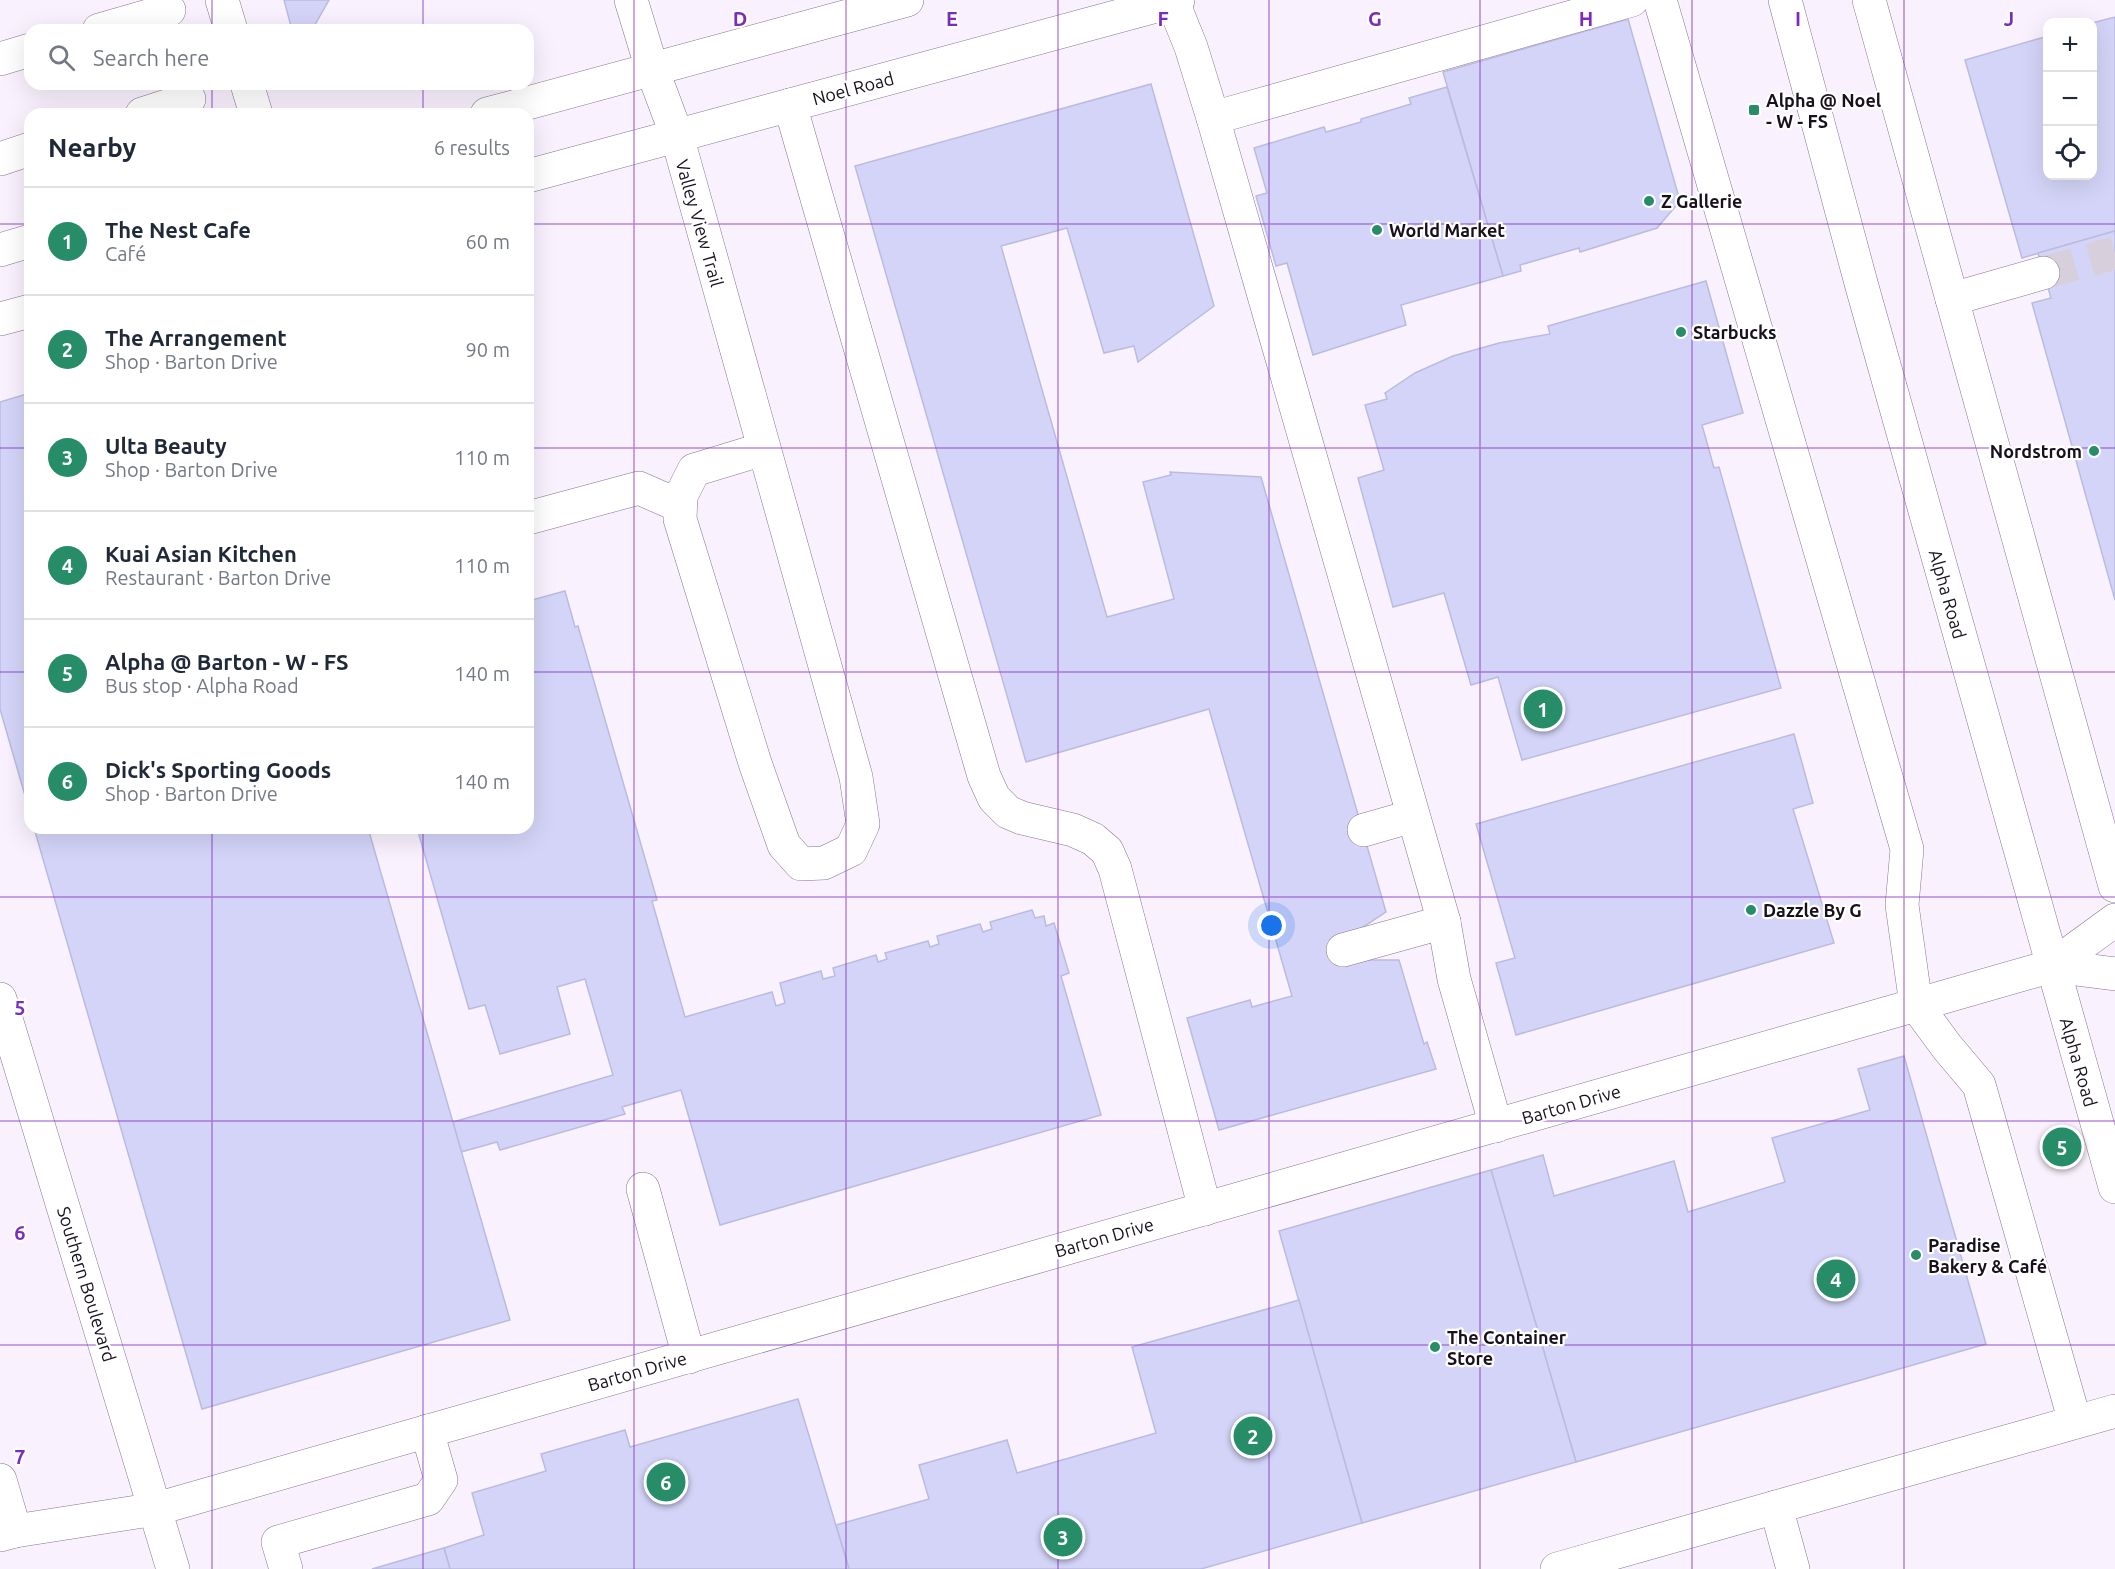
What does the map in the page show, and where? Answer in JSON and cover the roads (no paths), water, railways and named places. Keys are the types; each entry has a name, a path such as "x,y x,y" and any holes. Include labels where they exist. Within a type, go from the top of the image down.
{"street":[{"path":"222,0 229,24"},
{"name":"Valley View Trail","path":"631,0 652,69 677,136 856,777 863,824 850,850 824,863 801,864 784,845 755,763 680,519 680,506"},
{"path":"509,108 907,0"},
{"path":"1174,0 1213,118 1444,921 1454,979 1496,1126"},
{"name":"Noel Road","path":"534,174 1174,0"},
{"path":"1213,118 1632,0"},
{"path":"1660,0 1907,849 1902,905 1917,1005 1947,1047 1979,1085 2075,1422"},
{"name":"Alpha Road","path":"1785,0 1861,283 2115,1187"},
{"path":"1869,0 2115,886"},
{"path":"124,24 170,13"},
{"path":"0,59 24,52"},
{"path":"249,90 254,108"},
{"path":"161,108 189,99"},
{"path":"790,105 984,776 994,798 1008,812 1022,818 1072,830 1093,839 1107,851 1115,869 1205,1209"},
{"path":"0,159 24,151"},
{"path":"0,250 24,243"},
{"path":"1952,299 2043,273"},
{"path":"0,320 24,313"},
{"path":"534,516 639,488 680,506 681,496 694,470 763,449"},
{"path":"1364,830 1413,816"},
{"path":"2052,966 2115,920"},
{"path":"1343,950 1444,921"},
{"path":"2052,966 2115,974"},
{"name":"Barton Drive","path":"7,1533 156,1509 2052,966"},
{"name":"Southern Boulevard","path":"0,999 173,1569"},
{"path":"644,1190 689,1357"},
{"path":"1557,1569 2115,1411"},
{"path":"286,1569 278,1542 428,1499 441,1480 427,1431"},
{"path":"0,1480 7,1533"},
{"path":"1776,1507 1793,1569"}],"tunnel":[{"path":"2043,273 2115,253"}],"place":[{"name":"Alpha @ Noel - W - FS","path":"1754,110"},
{"name":"Z Gallerie","path":"1649,201"},
{"name":"World Market","path":"1377,230"},
{"name":"Starbucks","path":"1681,332"},
{"name":"Nordstrom","path":"2094,451"},
{"name":"The Nest Cafe","path":"1543,709"},
{"name":"Dazzle By G","path":"1751,910"},
{"name":"Alpha @ Barton - W - FS","path":"2062,1147"},
{"name":"Paradise Bakery & Café","path":"1916,1255"},
{"name":"Kuai Asian Kitchen","path":"1836,1279"},
{"name":"The Container Store","path":"1435,1347"},
{"name":"The Arrangement","path":"1253,1436"},
{"name":"Dick's Sporting Goods","path":"666,1482"},
{"name":"Ulta Beauty","path":"1063,1537"}]}
